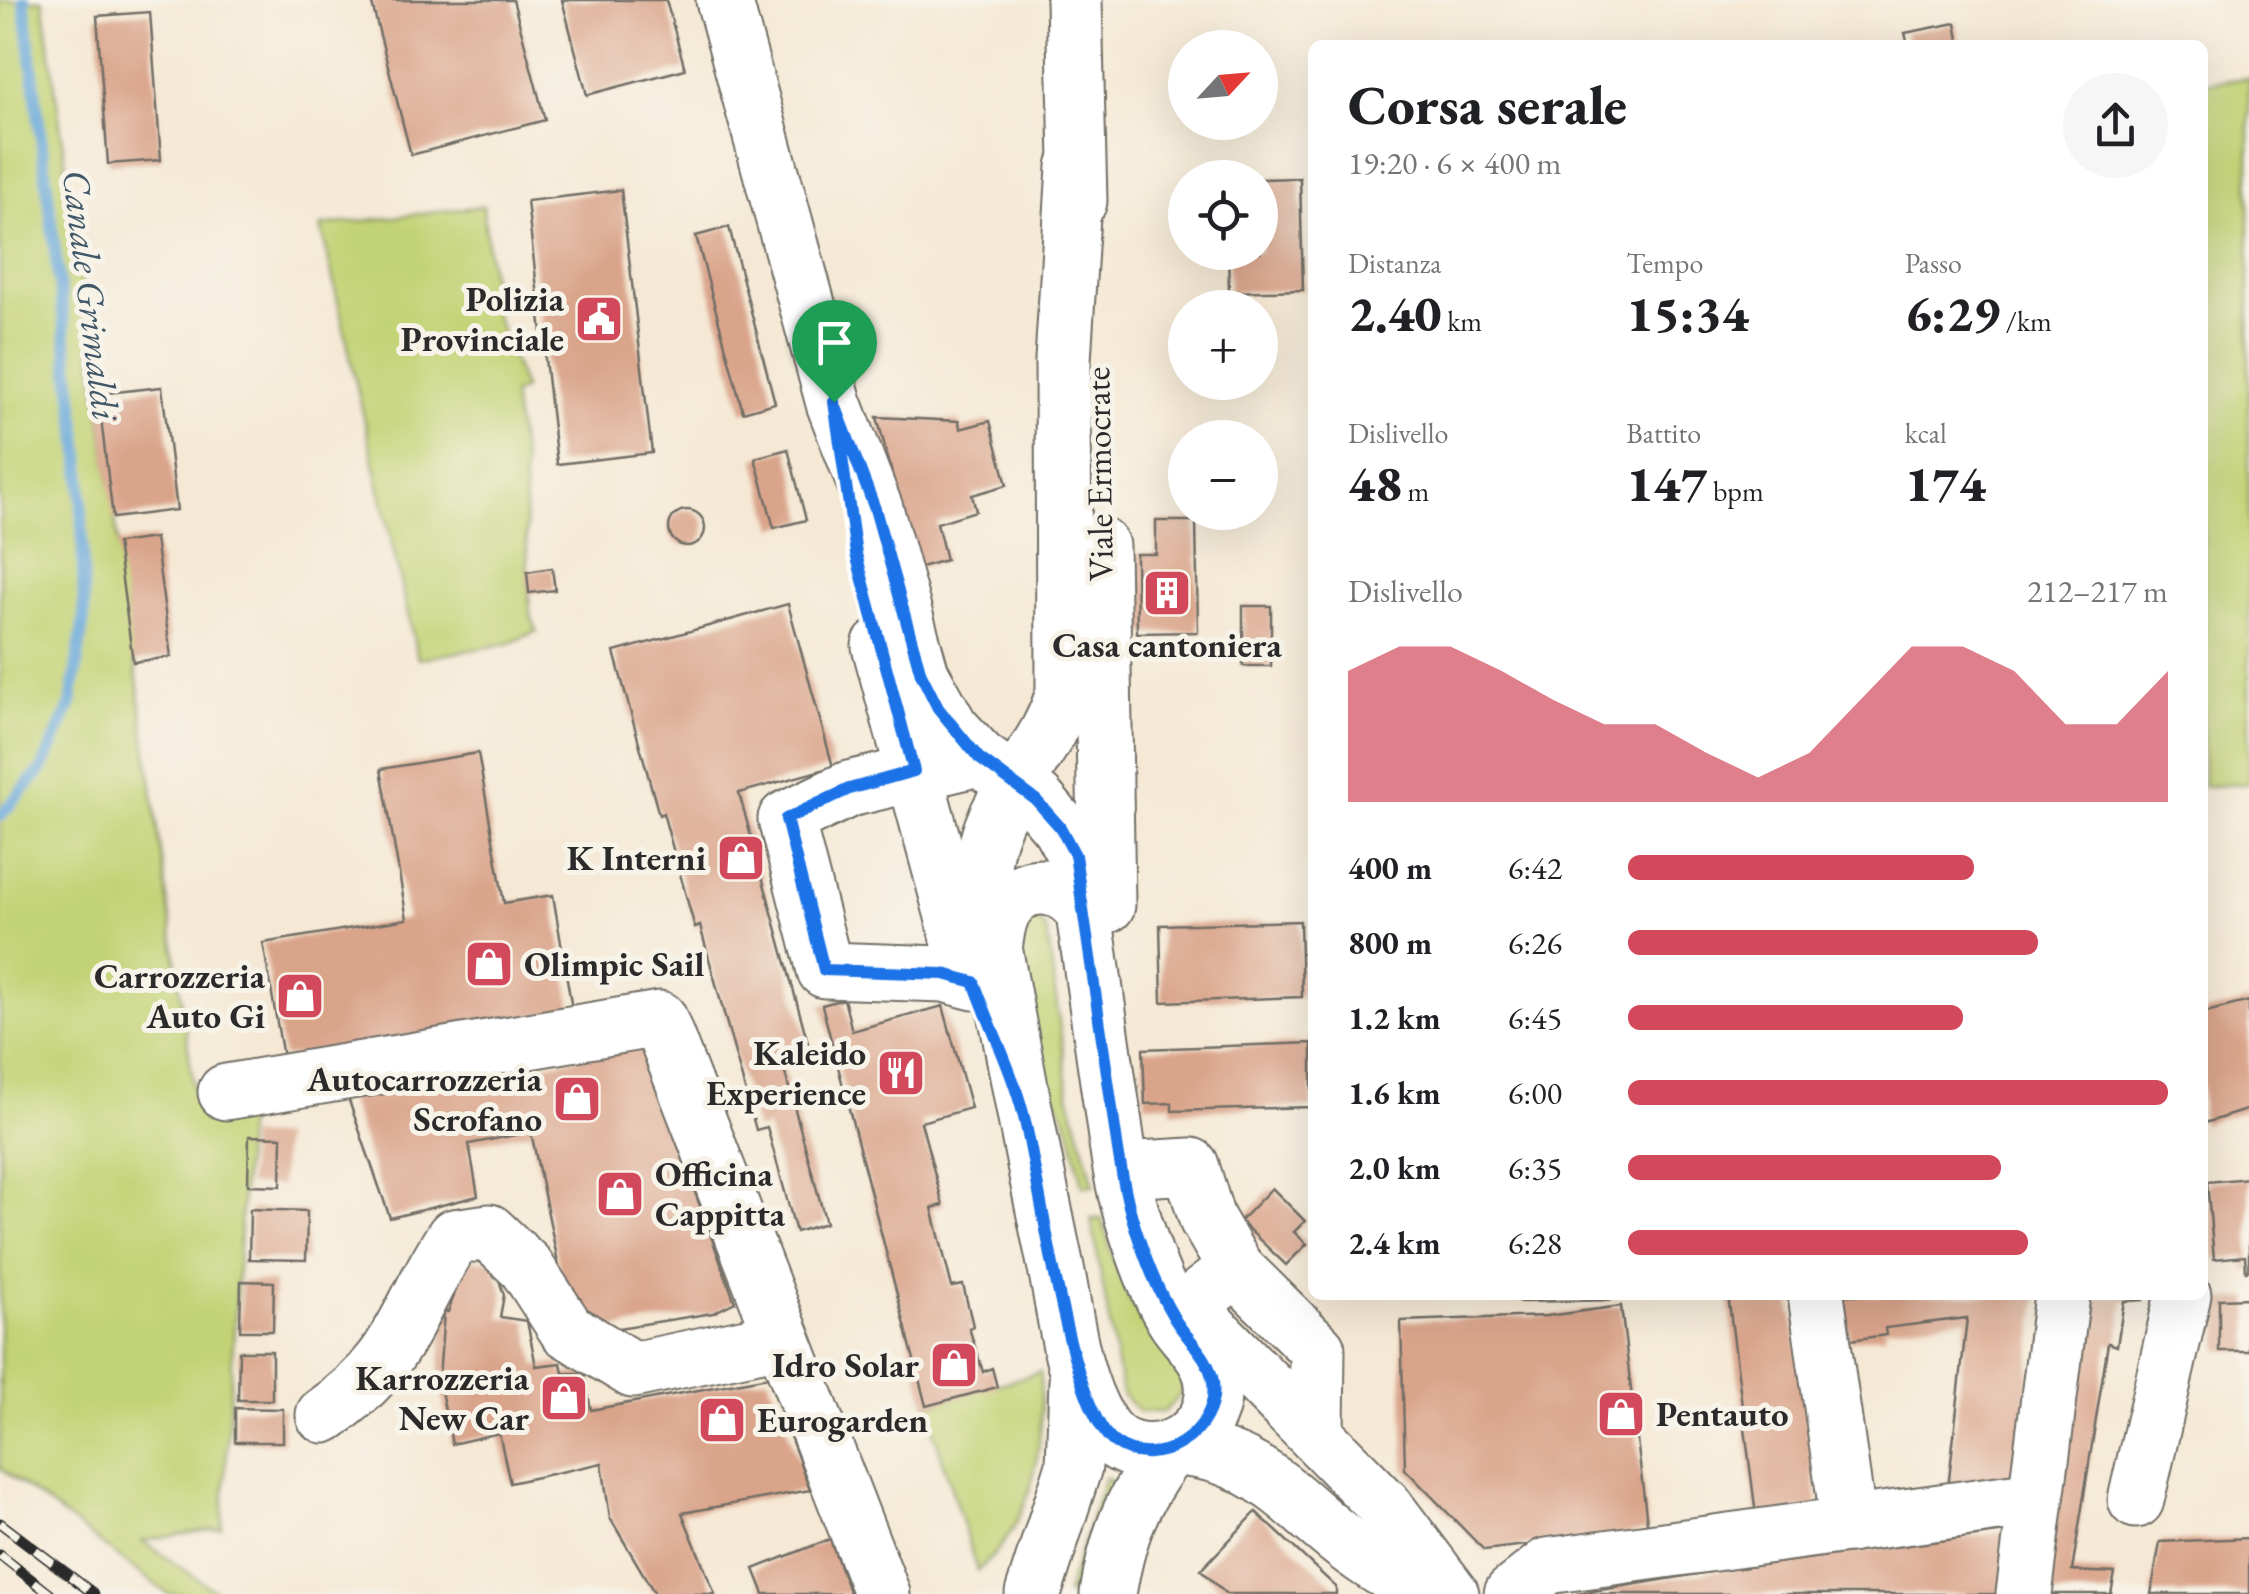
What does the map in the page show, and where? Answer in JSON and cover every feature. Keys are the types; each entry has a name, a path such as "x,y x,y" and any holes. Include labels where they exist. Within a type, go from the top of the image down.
{"main road":[{"path":"724,0 834,402 875,509 921,674 951,728 1010,761 1060,827 1075,855 1122,1170 1148,1255 1175,1320 1198,1346 1214,1384 1205,1418 1142,1486 1117,1539 1108,1594"},
{"name":"Viale Ermocrate","path":"1074,0 1074,167 1098,368 1106,1068"},
{"path":"984,966 982,858 992,821 1010,761 1058,714 1064,692 1063,360 1074,167"},
{"path":"834,402 856,554 914,771 984,966 1023,1113 1077,1368 1098,1423 1114,1442 1131,1449 1219,1452 1265,1474 1360,1554 1426,1594"},
{"path":"984,966 944,974 824,970 786,819 849,789 914,771 1010,761"},
{"path":"984,966 1004,909 1026,890 1054,887 1074,899 1084,916"},
{"path":"226,1092 658,1019 882,1594"},
{"path":"1122,1170 1191,1166 1207,1219 1236,1270 1317,1348 1316,1433"},
{"path":"324,1415 379,1370 402,1337 428,1277 454,1237 489,1232 526,1267 567,1330 632,1370 780,1339"},
{"path":"1148,1255 1188,1306 1384,1505 1451,1594"},
{"path":"1188,1306 1236,1270"},
{"path":"1817,1300 1849,1525"},
{"path":"2024,1594 2061,1300"},
{"path":"2136,1500 2181,1300"},
{"path":"1033,1594 1074,1466 1077,1368"},
{"path":"1512,1594 1547,1566 2035,1499"}],"green space":[{"path":"0,0 43,0 194,1090 231,1118 247,1115 222,1528 142,1541 220,1594 168,1594 0,1468"},
{"path":"2249,78 2249,783 2208,787 2208,82"},
{"path":"483,206 495,314 524,389 512,395 523,461 530,613 537,631 510,643 418,659 321,226"},
{"path":"1031,919 1040,921 1047,932 1069,1094 1094,1185 1083,1186 1070,1128 1037,1058 1020,956 1024,929"},
{"path":"1091,1219 1102,1219 1135,1310 1180,1373 1181,1394 1164,1412 1139,1412 1122,1394"},
{"path":"1040,1372 1040,1427 1032,1481 1012,1530 977,1571 926,1406"},
{"path":"1105,1478 1114,1482 1078,1594 1066,1594"}],"building":[{"path":"371,0 513,0 545,120 411,155"},
{"path":"562,0 666,0 685,69 587,95"},
{"path":"150,12 161,160 108,164 97,16"},
{"path":"1956,23 1959,40 1907,40 1905,33"},
{"path":"1300,178 1303,290 1229,290 1228,270 1278,270 1278,179"},
{"path":"621,190 652,453 557,464 527,201"},
{"path":"729,227 775,403 743,412 696,236"},
{"path":"162,387 177,510 113,518 98,394"},
{"path":"877,417 959,421 960,429 990,421 1007,485 972,495 976,511 937,523 946,560 917,568"},
{"path":"788,449 806,520 774,528 755,458"},
{"path":"687,510 700,515 705,528 700,541 687,546 674,541 669,528 674,515"},
{"name":"Casa cantoniera","path":"1156,521 1168,521 1168,530 1196,530 1198,632 1137,633 1136,554 1156,554"},
{"path":"155,538 171,657 133,662 117,543"},
{"path":"552,568 555,590 529,593 527,572"},
{"path":"788,604 833,767 739,793 808,1043 779,1051 826,1223 796,1232 767,1127 756,1130 700,926 695,928 663,813 659,815 614,652"},
{"path":"1243,606 1271,606 1271,666 1243,666"},
{"path":"478,753 504,903 553,895 572,1009 283,1057 263,943 407,919 381,769"},
{"path":"1300,921 1302,997 1162,1002 1160,925"},
{"path":"844,999 852,1031 943,1006 971,1108 921,1122 943,1205 932,1208 952,1287 963,1285 973,1326 969,1328 983,1372 992,1368 997,1387 926,1406 822,1005"},
{"path":"2249,1001 2249,1109 2208,1122 2208,1011"},
{"path":"1308,1043 1308,1107 1172,1111 1172,1103 1145,1104 1143,1049"},
{"path":"642,1047 735,1302 713,1313 600,1331 563,1286 531,1132 469,1144 478,1196 390,1218 348,1098"},
{"path":"249,1136 282,1137 281,1186 248,1185"},
{"path":"2249,1178 2249,1270 2246,1271 2245,1256 2214,1259 2208,1182"},
{"path":"1272,1188 1305,1221 1294,1232 1307,1244 1286,1265 1240,1221"},
{"path":"250,1209 307,1211 306,1260 249,1259"},
{"path":"467,1259 493,1261 504,1295 500,1317 527,1321 536,1366 561,1363 563,1373 584,1373 591,1410 768,1377 810,1490 682,1513 715,1594 655,1594 610,1518 602,1463 510,1483 499,1433 452,1444 438,1391 444,1312 448,1312"},
{"path":"241,1281 274,1282 273,1331 240,1331"},
{"path":"2249,1298 2249,1351 2219,1351 2219,1299"},
{"path":"1520,1300 1611,1300 1520,1302"},
{"path":"1729,1300 1791,1300 1818,1507 1756,1515"},
{"path":"1844,1300 2037,1300 2018,1478 1948,1488 1967,1318 1885,1328 1886,1335 1850,1340"},
{"path":"2082,1300 2143,1300 2124,1301 2117,1346 2108,1343 2072,1571 2115,1573 2111,1594 2039,1594"},
{"path":"1621,1306 1648,1531 1484,1550 1405,1469 1401,1321 1547,1316"},
{"path":"239,1351 272,1351 272,1400 238,1400"},
{"path":"235,1408 283,1409 283,1442 235,1442"},
{"path":"1256,1512 1336,1587 1336,1594 1226,1594 1201,1570"},
{"path":"2013,1531 2007,1594 1576,1594 1716,1571"},
{"path":"2249,1538 2249,1594 2151,1594 2160,1542"},
{"path":"830,1539 850,1594 764,1594 754,1569"}],"waterway":[{"name":"Canale Grimaldi","path":"0,816 42,769 71,704 84,618 81,461 24,0"}],"railway":[{"path":"0,1523 94,1594"},
{"path":"0,1555 50,1594"}],"place":[{"name":"Polizia Provinciale","path":"599,319"},
{"name":"Casa cantoniera","path":"1167,593"},
{"name":"K Interni","path":"741,858"},
{"name":"Olimpic Sail","path":"489,964"},
{"name":"Carrozzeria Auto Gi","path":"300,996"},
{"name":"Kaleido Experience","path":"901,1073"},
{"name":"Autocarrozzeria Scrofano","path":"577,1099"},
{"name":"Officina Cappitta","path":"620,1194"},
{"name":"Idro Solar","path":"954,1365"},
{"name":"Karrozzeria New Car","path":"564,1398"},
{"name":"Pentauto","path":"1621,1414"},
{"name":"Eurogarden","path":"722,1420"}],"route":[{"path":"834,402 875,509 921,674 938,708 979,758 1036,800 1060,827 1075,855 1132,1215 1161,1292 1175,1320 1198,1346 1214,1384 1205,1418 1178,1448 1152,1452 1131,1449 1114,1442 1098,1423 1077,1368 1023,1113 974,982 944,974 824,970 786,819 849,789 914,771 856,554 834,402"}]}
